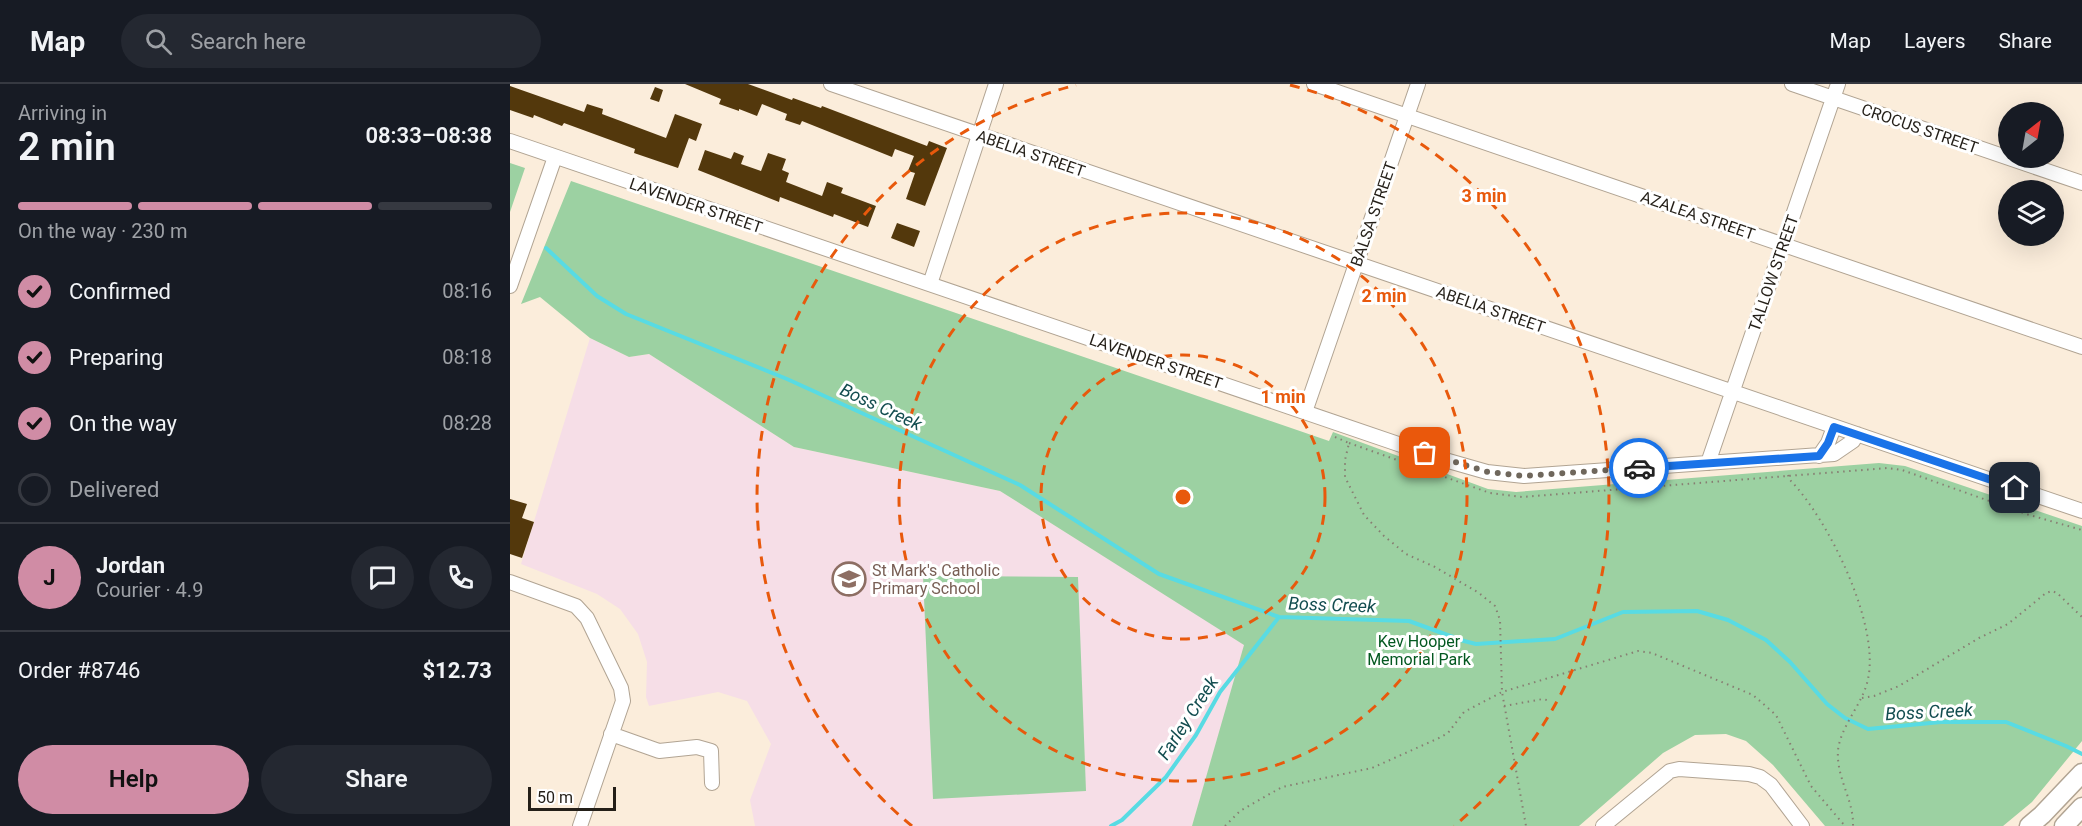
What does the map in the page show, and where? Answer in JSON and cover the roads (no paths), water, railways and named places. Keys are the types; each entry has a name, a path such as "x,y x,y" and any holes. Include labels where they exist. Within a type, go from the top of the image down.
{"main road":[{"path":"2029,826 2080,775"},
{"path":"2064,826 2082,807"}],"street":[{"name":"ABELIA STREET","path":"831,84 2082,511"},
{"path":"930,284 996,84"},
{"name":"AZALEA STREET","path":"1314,84 2082,347"},
{"name":"BALSA STREET","path":"1305,412 1418,84"},
{"name":"CROCUS STREET","path":"1792,84 2082,183"},
{"name":"TALLOW STREET","path":"1708,463 1838,84"},
{"name":"LAVENDER STREET","path":"510,141 1445,460 1497,473 1524,476 1819,456 1834,454 1853,441 1857,434"},
{"path":"510,286 555,158"},
{"path":"1819,456 1828,443 1834,427"},
{"path":"510,582 576,606 586,618 621,688 622,701 580,826"},
{"path":"611,734 659,751 697,747 711,751 712,783"},
{"path":"1603,826 1663,775 1679,769 1749,774 1760,777 1771,785 1802,826"}],"waterway":[{"name":"Boss Creek","path":"546,248 597,296 626,314 787,379 1020,485 1159,574 1279,617 1409,621 1476,644 1555,639 1623,612 1697,611 1728,620 1766,640 1790,662 1827,704 1845,718 1868,729 1941,722 2006,722 2082,754"},
{"name":"Farley Creek","path":"1111,826 1122,820 1166,777 1196,735 1220,692 1279,617"}],"place":[{"name":"St Mark's Catholic Primary School","path":"849,579"}],"park label":[{"name":"Kev Hooper Memorial Park","path":"1419,650"}]}
